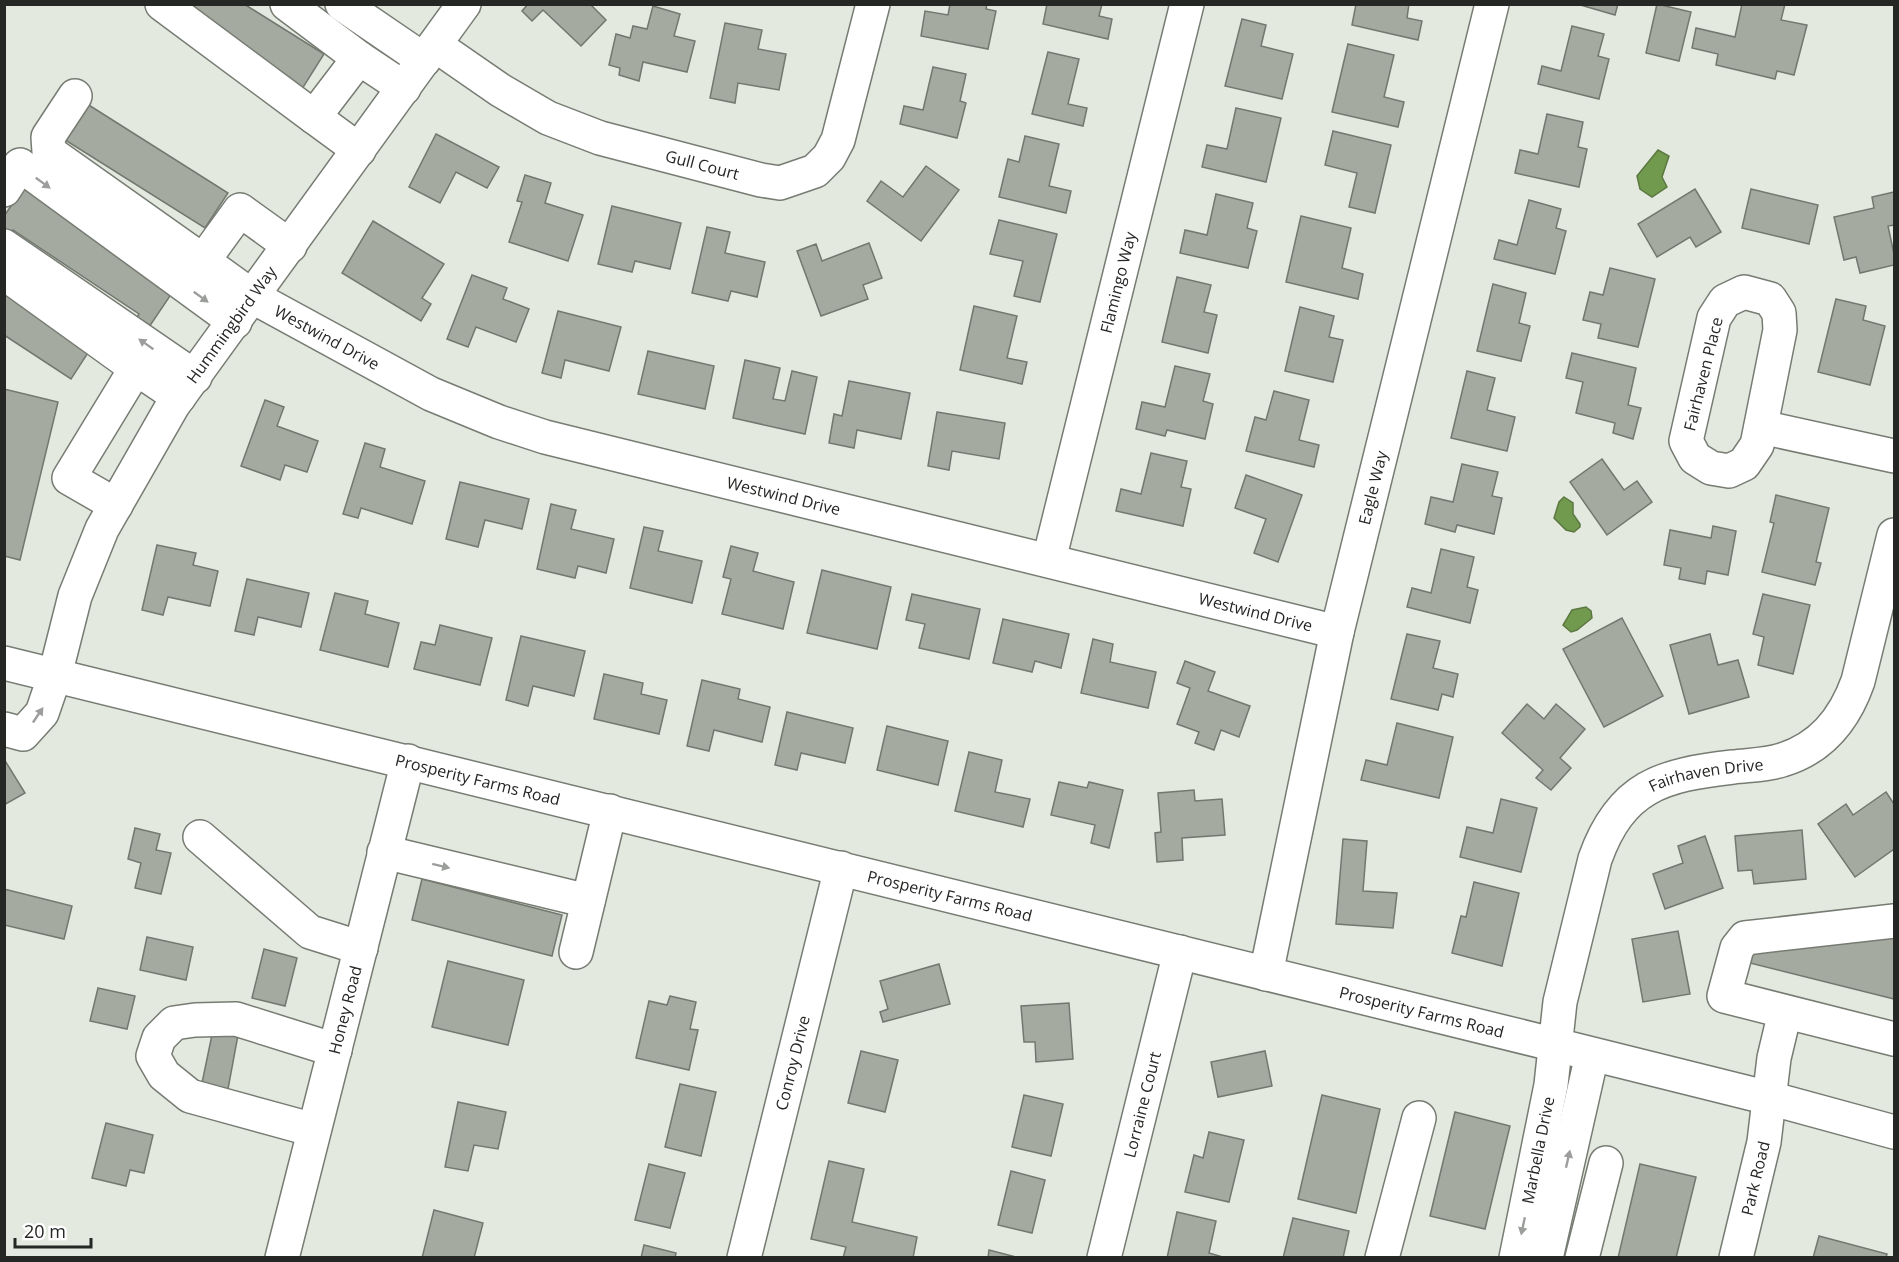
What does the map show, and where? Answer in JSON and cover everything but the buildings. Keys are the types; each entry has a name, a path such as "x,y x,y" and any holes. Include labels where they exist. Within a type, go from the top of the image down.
{"street":[{"path":"162,4 359,150"},
{"path":"287,4 359,58 404,88"},
{"name":"Gull Court","path":"342,4 548,118 600,138 780,183 815,171 829,157 838,140 873,4"},
{"name":"Hummingbird Way","path":"4,729 23,734 42,713 55,675 75,596 102,530 187,387 464,4"},
{"name":"Flamingo Way","path":"1049,560 1187,4"},
{"name":"Eagle Way","path":"1266,974 1337,632 1492,4"},
{"path":"314,117 359,58"},
{"path":"75,96 48,137 49,152 203,261 244,310"},
{"path":"4,190 20,165 244,310"},
{"path":"203,261 240,210 290,246"},
{"path":"4,246 187,387"},
{"path":"4,273 136,368 187,387"},
{"name":"Fairhaven Place","path":"1744,292 1770,299 1779,313 1780,330 1761,426 1757,445 1744,464 1729,471 1711,468 1695,458 1686,441 1714,318 1725,301 1744,292"},
{"name":"Westwind Drive","path":"244,310 431,394 499,422 546,437 1337,632"},
{"path":"116,505 69,478 136,368"},
{"path":"1761,426 1894,456"},
{"name":"Fairhaven Drive","path":"1556,1045 1560,1002 1592,870 1611,822 1636,796 1670,777 1689,772 1782,760 1808,748 1830,731 1843,716 1858,681 1894,535"},
{"name":"Prosperity Farms Road","path":"4,663 1556,1045 1894,1132"},
{"name":"Honey Road","path":"282,1257 408,761"},
{"path":"576,952 610,811"},
{"path":"200,837 310,932 361,948"},
{"path":"384,852 588,901"},
{"name":"Conroy Drive","path":"744,1257 841,868"},
{"path":"1894,921 1745,938 1737,948 1724,996 1894,1039"},
{"name":"Lorraine Court","path":"1104,1257 1180,952"},
{"name":"Park Road","path":"1736,1257 1764,1142 1774,1058 1785,1012"},
{"path":"314,1130 190,1096 164,1075 153,1056 159,1038 174,1023 195,1020 236,1019 335,1050"},
{"name":"Marbella Drive","path":"1491,1257 1514,1257 1551,1085 1556,1045"},
{"name":"Marbella Drive","path":"1546,1257 1592,1055"},
{"path":"1382,1257 1419,1118"},
{"path":"1582,1257 1606,1163"}],"shaded area":[{"path":"1658,150 1669,156 1662,177 1667,187 1652,197 1640,189 1637,176"},
{"path":"1564,497 1573,503 1573,514 1580,524 1574,532 1566,530 1554,518 1559,502"},
{"path":"1586,607 1591,611 1592,618 1577,630 1571,632 1563,625 1572,610"}]}
